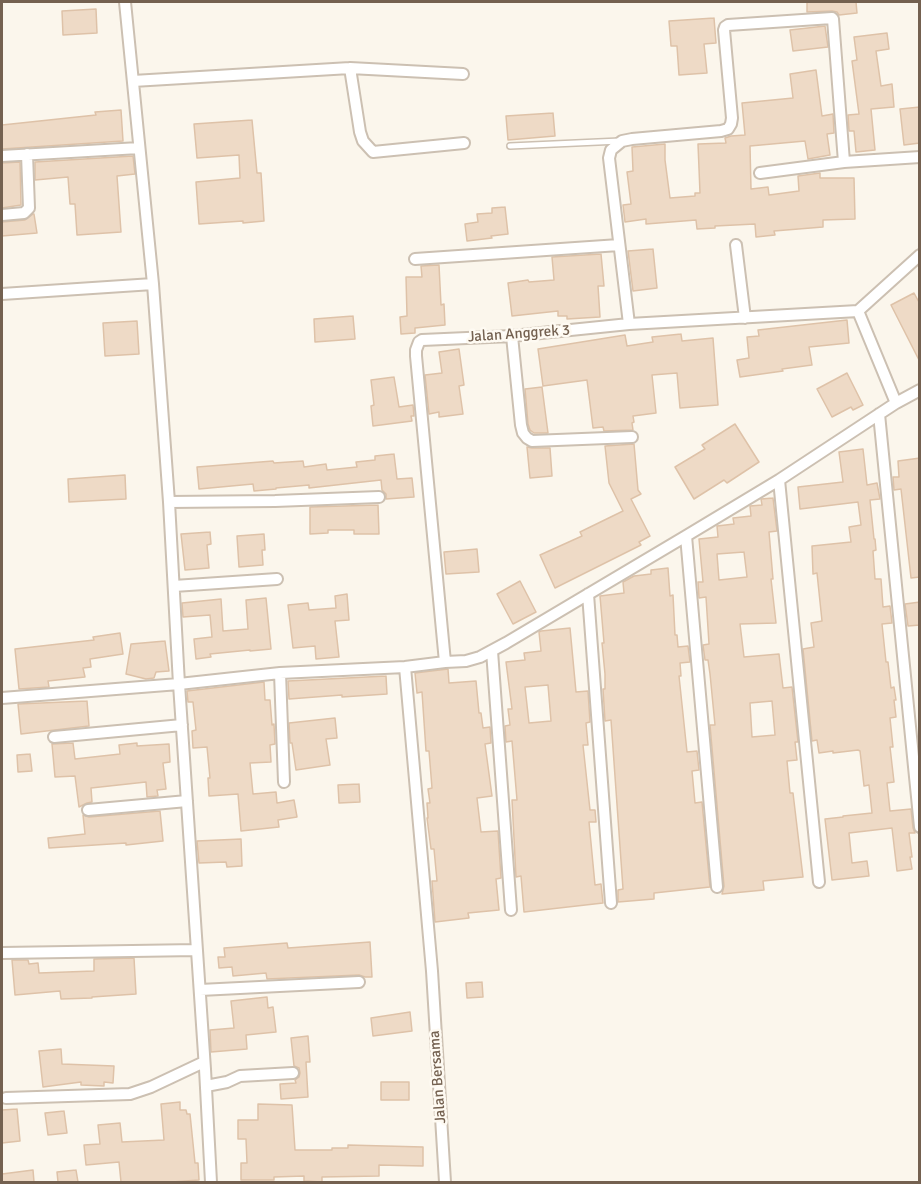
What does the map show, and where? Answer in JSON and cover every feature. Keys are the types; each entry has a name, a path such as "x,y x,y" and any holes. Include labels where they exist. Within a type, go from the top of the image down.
{"street":[{"path":"125,2 153,284 169,502 211,1182"},
{"path":"628,324 609,158 611,150 622,141 728,129 732,118 724,30 726,26 832,18 844,162"},
{"path":"133,81 350,68 463,74"},
{"path":"350,68 360,132 363,141 373,152 464,143"},
{"path":"2,156 139,148"},
{"path":"2,215 24,213 29,208 27,153"},
{"path":"760,173 844,162 920,157"},
{"path":"415,259 619,245"},
{"path":"736,246 745,318"},
{"path":"896,403 858,311 920,255"},
{"path":"2,294 153,284"},
{"name":"Jalan Anggrek 3","path":"445,662 416,350 422,340 512,336 628,324 858,311"},
{"path":"512,336 521,425 527,438 532,441 632,437"},
{"path":"2,698 179,684 280,673 405,668 466,661 492,651 686,536 920,390"},
{"path":"879,414 920,827"},
{"path":"778,480 819,882"},
{"path":"169,502 379,497"},
{"path":"686,536 717,887"},
{"path":"174,586 277,579"},
{"path":"588,594 611,903"},
{"path":"492,651 511,910"},
{"name":"Jalan Bersama","path":"405,668 432,970 445,1182"},
{"path":"280,673 284,782"},
{"path":"54,737 182,725"},
{"path":"88,810 187,801"},
{"path":"2,953 197,950"},
{"path":"200,990 359,982"},
{"path":"6,1098 130,1094 205,1066"},
{"path":"206,1084 227,1082 240,1076 293,1073"}],"lane":[{"path":"510,146 622,141"}],"building":[{"path":"807,2 856,2 857,13 839,15 832,11 807,12"},
{"path":"96,9 97,33 63,35 62,11"},
{"path":"714,18 716,43 704,44 707,73 679,75 677,46 671,46 669,21"},
{"path":"825,26 828,47 793,51 790,30"},
{"path":"887,33 889,49 876,51 881,86 892,84 894,107 871,109 875,150 856,152 854,131 849,131 848,115 859,114 852,61 857,60 854,37"},
{"path":"816,70 822,116 833,114 834,133 827,134 830,155 808,159 805,141 750,146 751,189 768,187 769,195 799,191 798,176 820,173 820,178 854,178 855,219 823,220 823,227 774,231 775,235 756,237 755,224 697,229 696,220 646,224 646,219 625,222 623,205 631,204 627,172 633,171 632,147 665,144 670,198 695,196 695,193 700,193 698,144 726,143 725,138 745,135 742,103 793,98 790,74"},
{"path":"920,107 920,143 904,145 900,109"},
{"path":"121,110 123,141 2,149 2,125 96,115 95,112"},
{"path":"553,113 555,136 508,140 506,116"},
{"path":"252,120 257,173 261,173 264,221 199,224 196,182 240,178 239,155 197,158 194,124"},
{"path":"133,156 135,174 117,176 121,232 77,235 75,204 70,204 68,177 35,180 35,162"},
{"path":"20,162 21,205 2,208 2,163"},
{"path":"505,207 508,234 467,241 465,224 478,222 477,214 492,213 492,208"},
{"path":"33,214 37,233 2,236 2,222 25,220"},
{"path":"653,249 657,288 633,291 628,251"},
{"path":"601,254 604,286 598,286 600,317 567,319 567,316 558,316 558,311 512,316 508,283 554,280 552,257"},
{"path":"439,265 441,305 444,304 445,325 415,328 415,333 401,334 400,317 407,316 406,277 422,277 421,266"},
{"path":"914,293 920,304 920,362 891,305"},
{"path":"353,316 355,339 315,342 314,319"},
{"path":"847,320 849,343 809,347 812,365 740,377 737,360 749,358 747,337 759,336 758,330"},
{"path":"137,321 139,354 105,356 103,323"},
{"path":"681,334 682,341 713,338 718,405 680,408 677,373 652,375 656,413 633,416 633,430 604,431 603,427 593,428 587,380 543,386 538,349 625,335 627,346 653,342 652,337"},
{"path":"459,349 464,385 459,386 463,414 439,417 439,412 429,414 425,375 442,373 439,352"},
{"path":"847,373 863,405 853,410 851,407 832,417 817,389"},
{"path":"394,377 399,407 413,405 412,421 373,426 371,406 374,405 371,380"},
{"path":"542,387 548,433 534,433 528,424 525,389"},
{"path":"735,424 759,462 727,483 724,480 694,499 675,467 705,449 702,445"},
{"path":"634,444 638,490 641,494 631,499 650,536 639,542 641,545 555,588 540,555 582,536 580,532 623,511 609,483 605,446"},
{"path":"527,447 550,448 552,476 530,478"},
{"path":"863,449 867,485 877,483 880,499 870,500 876,550 873,551 875,579 881,579 883,607 890,606 892,623 882,624 886,662 888,662 891,688 894,687 896,700 894,700 896,717 890,718 893,747 890,747 894,782 887,783 890,811 911,809 915,833 909,833 912,869 897,871 892,828 849,833 852,863 867,861 869,876 832,880 825,819 872,813 869,785 864,786 860,751 819,753 817,740 812,741 803,649 814,647 811,623 822,621 817,573 813,574 812,546 851,542 849,527 861,525 858,502 800,509 798,487 843,482 839,452"},
{"path":"394,454 397,479 412,478 414,497 386,499 381,480 254,491 253,484 199,489 197,467 303,461 304,467 326,464 327,470 357,467 356,462 375,460 375,456"},
{"path":"920,458 920,577 911,578 901,489 894,490 893,477 899,477 898,461"},
{"path":"125,475 126,499 69,502 68,479"},
{"path":"773,498 777,531 769,532 776,623 740,624 744,657 779,654 783,688 792,687 798,742 795,742 797,760 787,761 803,877 763,881 764,890 722,894 724,886 710,725 715,725 708,660 705,660 703,645 709,644 706,597 699,598 698,582 703,582 699,539 718,537 717,526 734,524 733,518 751,516 750,506 762,505 761,499","holes":["744,552 747,577 719,580 717,554","772,701 775,735 752,737 750,703"]},
{"path":"378,505 379,534 354,534 354,530 328,530 328,533 310,534 310,507"},
{"path":"210,532 211,544 207,545 209,568 185,570 181,534"},
{"path":"264,534 263,565 239,567 237,536"},
{"path":"477,549 479,572 446,574 444,552"},
{"path":"668,568 678,647 688,646 690,662 680,663 681,676 679,676 687,752 697,751 699,770 692,771 695,803 702,802 710,887 654,893 654,899 618,902 618,890 623,889 611,720 605,721 603,689 605,689 605,674 602,643 604,643 600,596 624,593 623,582 634,576 651,574 651,570"},
{"path":"520,581 536,612 513,624 497,594"},
{"path":"347,594 349,620 335,621 339,657 316,659 315,646 293,648 288,605 308,603 309,610 336,608 335,596"},
{"path":"266,598 271,649 210,654 211,657 196,659 194,639 212,637 210,615 183,617 182,603 221,599 223,631 248,629 246,600"},
{"path":"920,602 920,625 908,626 905,604"},
{"path":"570,628 576,692 588,691 590,722 586,723 588,745 583,745 590,810 595,810 596,822 589,822 595,885 601,884 603,903 524,912 521,876 516,877 512,800 517,800 512,741 506,742 505,726 510,725 508,709 512,709 506,662 525,660 524,653 541,651 539,632","holes":["548,685 551,721 529,723 525,687"]},
{"path":"120,633 123,654 90,659 91,667 83,668 85,677 48,681 49,687 19,689 15,649 94,640 93,637"},
{"path":"165,641 169,671 156,672 154,678 146,679 126,674 131,644"},
{"path":"448,669 449,683 476,681 483,728 490,727 491,743 485,744 492,796 477,798 481,832 498,831 501,878 496,879 499,910 468,913 469,918 435,922 432,881 437,881 434,849 431,849 427,818 427,803 430,803 428,789 432,788 429,751 426,751 422,692 417,693 415,673"},
{"path":"386,676 387,694 289,699 288,681"},
{"path":"264,682 265,700 270,700 275,744 270,745 271,762 250,763 253,794 276,792 277,803 294,800 297,817 278,820 279,827 241,831 238,794 209,796 207,747 193,748 192,731 196,730 193,702 188,702 187,691"},
{"path":"87,701 89,726 21,734 18,704"},
{"path":"335,718 337,738 326,739 330,765 296,770 292,743 290,743 289,723"},
{"path":"73,743 75,759 120,754 119,745 169,744 170,762 163,763 166,789 157,790 158,796 147,797 146,782 91,788 92,802 79,807 75,776 55,777 52,744"},
{"path":"30,754 32,771 18,772 17,755"},
{"path":"359,784 360,802 339,803 338,785"},
{"path":"160,811 163,841 49,848 48,838 85,834 83,815 89,817"},
{"path":"241,839 242,866 227,867 226,862 199,863 197,841"},
{"path":"370,942 372,977 359,975 267,979 266,973 233,976 232,967 219,968 218,957 225,957 224,948 287,943 288,948"},
{"path":"134,958 136,994 61,999 60,991 15,995 12,960 28,960 29,964 38,963 39,973 94,971 94,959"},
{"path":"482,982 483,997 467,998 466,983"},
{"path":"267,997 268,1008 273,1007 276,1032 246,1035 247,1049 211,1052 210,1030 234,1028 231,1001"},
{"path":"410,1012 412,1031 373,1036 371,1018"},
{"path":"308,1036 310,1062 306,1062 308,1097 281,1099 280,1084 296,1083 295,1080 300,1073 299,1068 294,1066 291,1038"},
{"path":"61,1049 62,1064 114,1066 113,1083 104,1082 104,1086 81,1085 81,1082 43,1087 39,1051"},
{"path":"381,1082 409,1082 409,1100 381,1100"},
{"path":"180,1102 180,1110 186,1110 187,1114 190,1114 199,1180 121,1182 119,1162 86,1165 84,1145 100,1144 98,1125 120,1123 122,1142 164,1140 161,1104"},
{"path":"258,1104 292,1105 295,1150 332,1150 332,1148 348,1148 348,1145 423,1147 423,1166 379,1165 379,1176 322,1177 322,1182 304,1181 304,1176 274,1177 274,1180 241,1180 241,1163 247,1163 246,1139 238,1139 238,1120 258,1120"},
{"path":"17,1109 20,1141 2,1143 2,1110"},
{"path":"64,1111 67,1133 48,1135 45,1113"},
{"path":"33,1170 34,1182 2,1182 2,1174"},
{"path":"76,1170 78,1182 58,1182 57,1172"}]}
